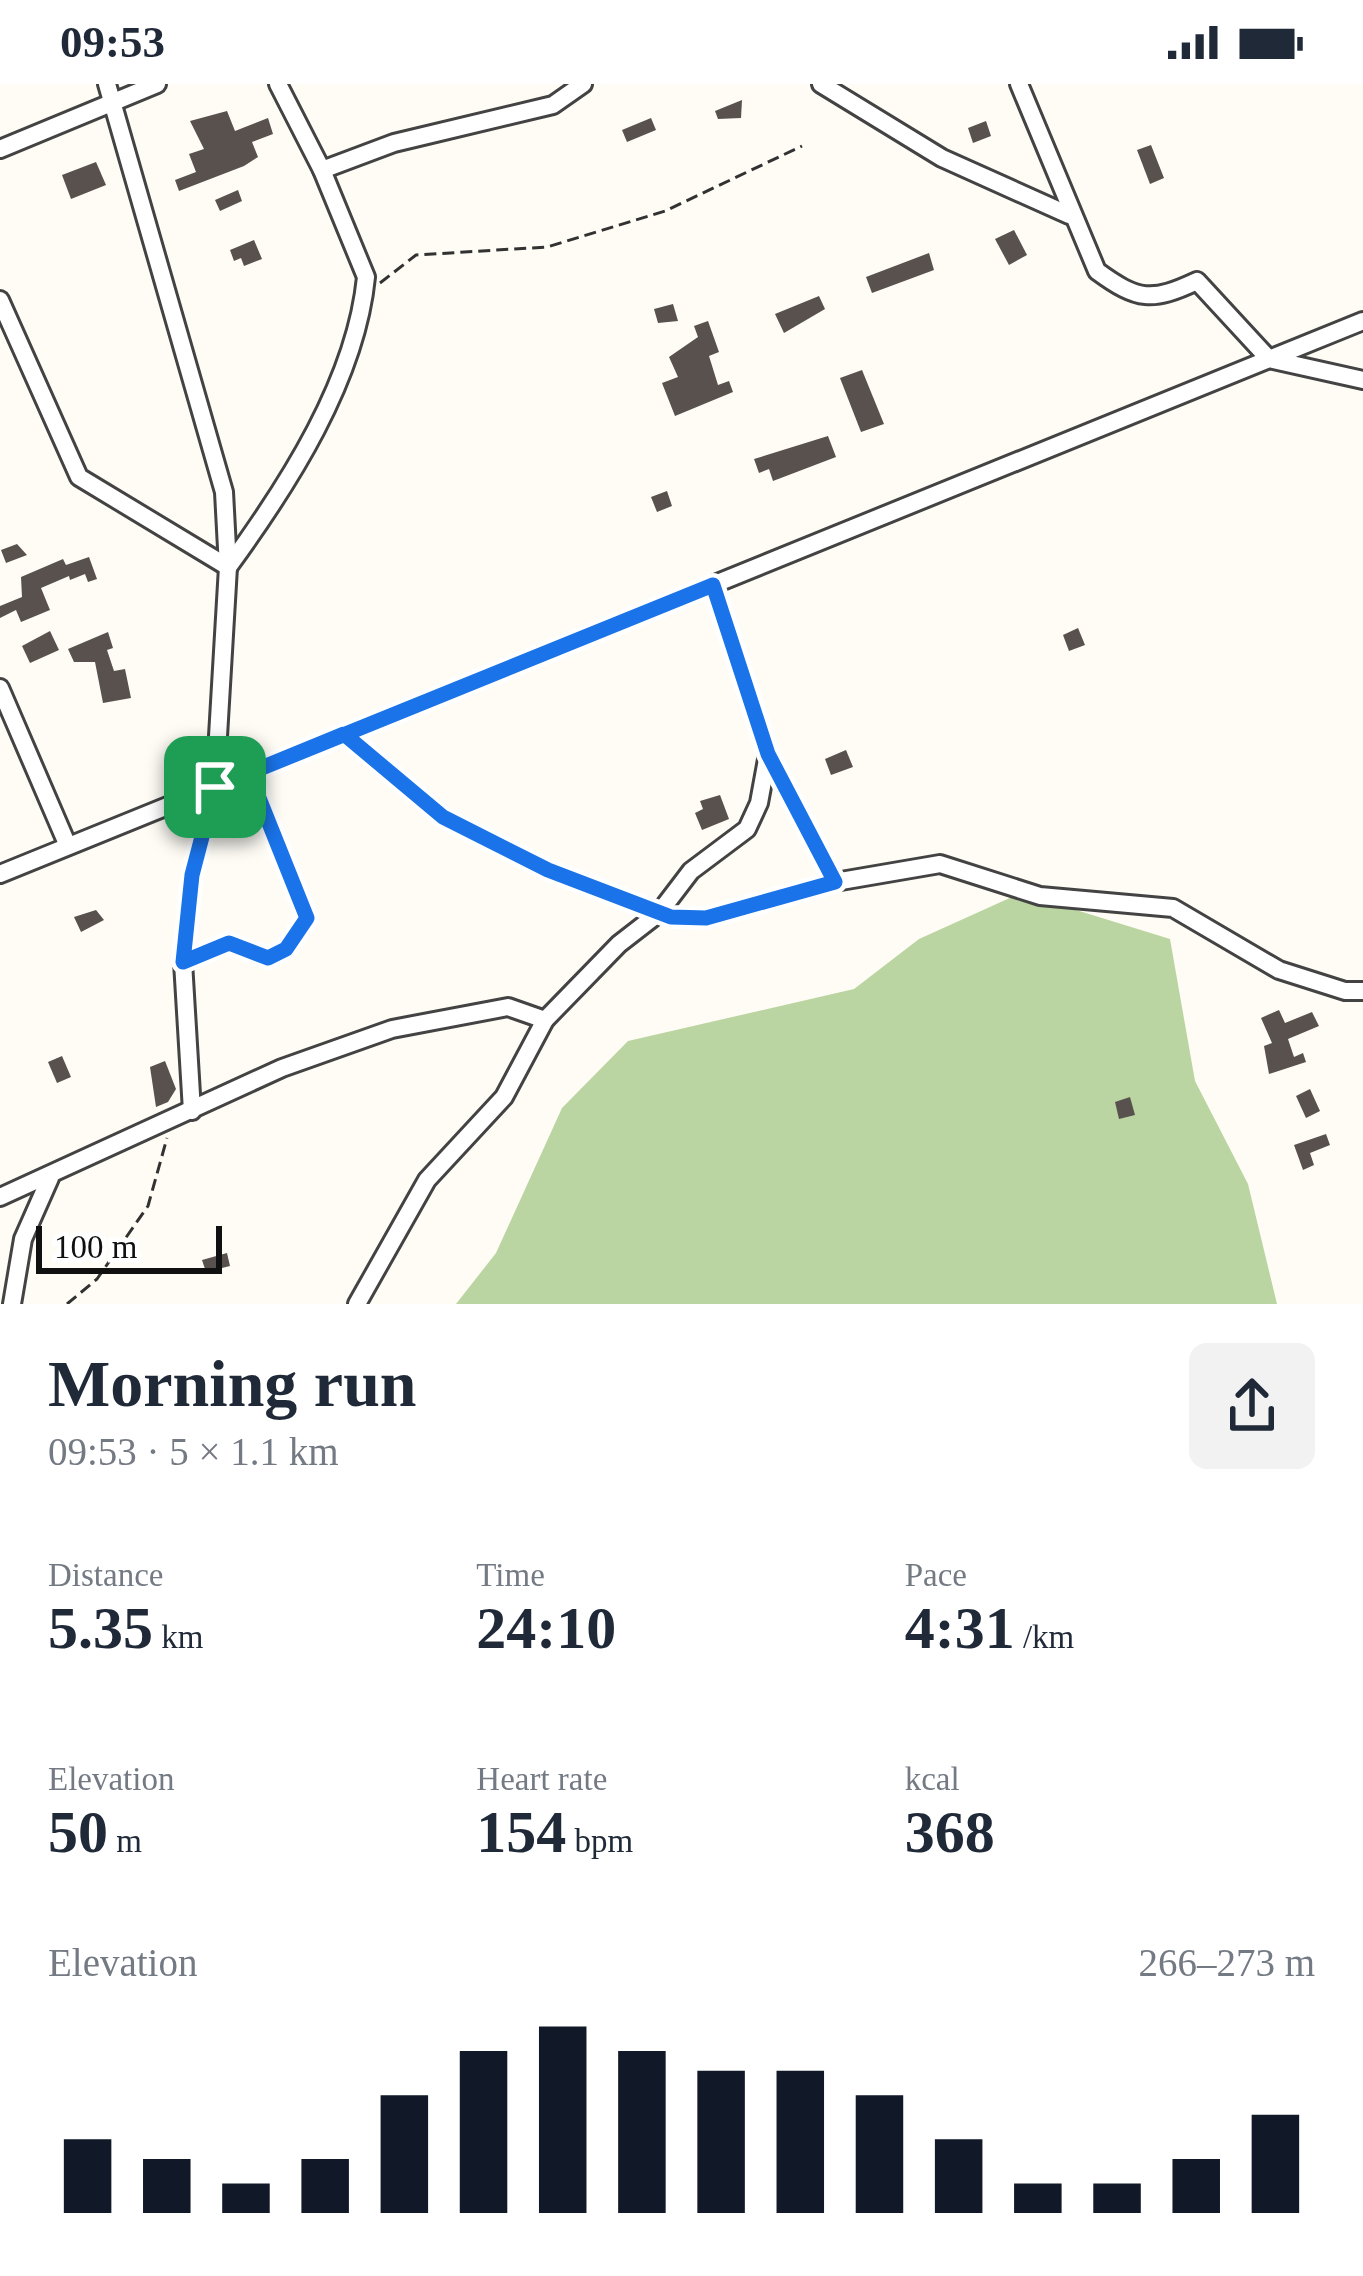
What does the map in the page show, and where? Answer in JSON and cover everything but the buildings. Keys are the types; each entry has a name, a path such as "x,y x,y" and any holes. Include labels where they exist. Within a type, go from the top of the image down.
{"street":[{"path":"0,149 110,92 157,84"},
{"path":"228,567 260,524 334,390 366,277 322,170 278,84"},
{"path":"322,170 394,143 553,105 583,84"},
{"path":"821,84 942,158 1069,215"},
{"path":"1019,84 1096,272 1119,288 1160,298 1197,281 1269,359 1363,380"},
{"path":"110,92 218,463 228,567 215,787 192,875 183,962 183,1115"},
{"path":"0,300 80,477 228,567"},
{"path":"0,874 1363,321"},
{"path":"713,585 768,754 835,882"},
{"path":"0,688 68,846"},
{"path":"344,734 443,817 548,870 659,913 706,918 835,882 940,864 1040,896 1164,906 1191,915 1280,970 1345,991 1363,991"},
{"path":"357,1304 427,1180 449,1150 504,1097 545,1020 619,944 659,913 691,871 747,830 759,803 768,754"},
{"path":"0,1197 282,1068 392,1029 508,1007 545,1020"},
{"path":"12,1304 23,1239 50,1177"}],"path":[{"path":"364,295 416,255 547,248 665,212 802,146"},
{"path":"183,962 229,943 268,958 286,949 307,918 249,773"},
{"path":"67,1304 98,1279 148,1206 183,1115"}],"green space":[{"path":"1021,893 1170,939 1195,1081 1248,1184 1277,1304 456,1304 496,1253 562,1108 628,1041 854,989 919,939"}],"route":[{"path":"215,787 192,875 183,962 229,943 268,958 286,949 307,918 272,824 249,773 344,734 443,817 548,870 671,917 706,918 835,882 768,754 713,585 344,734 215,787"}]}
